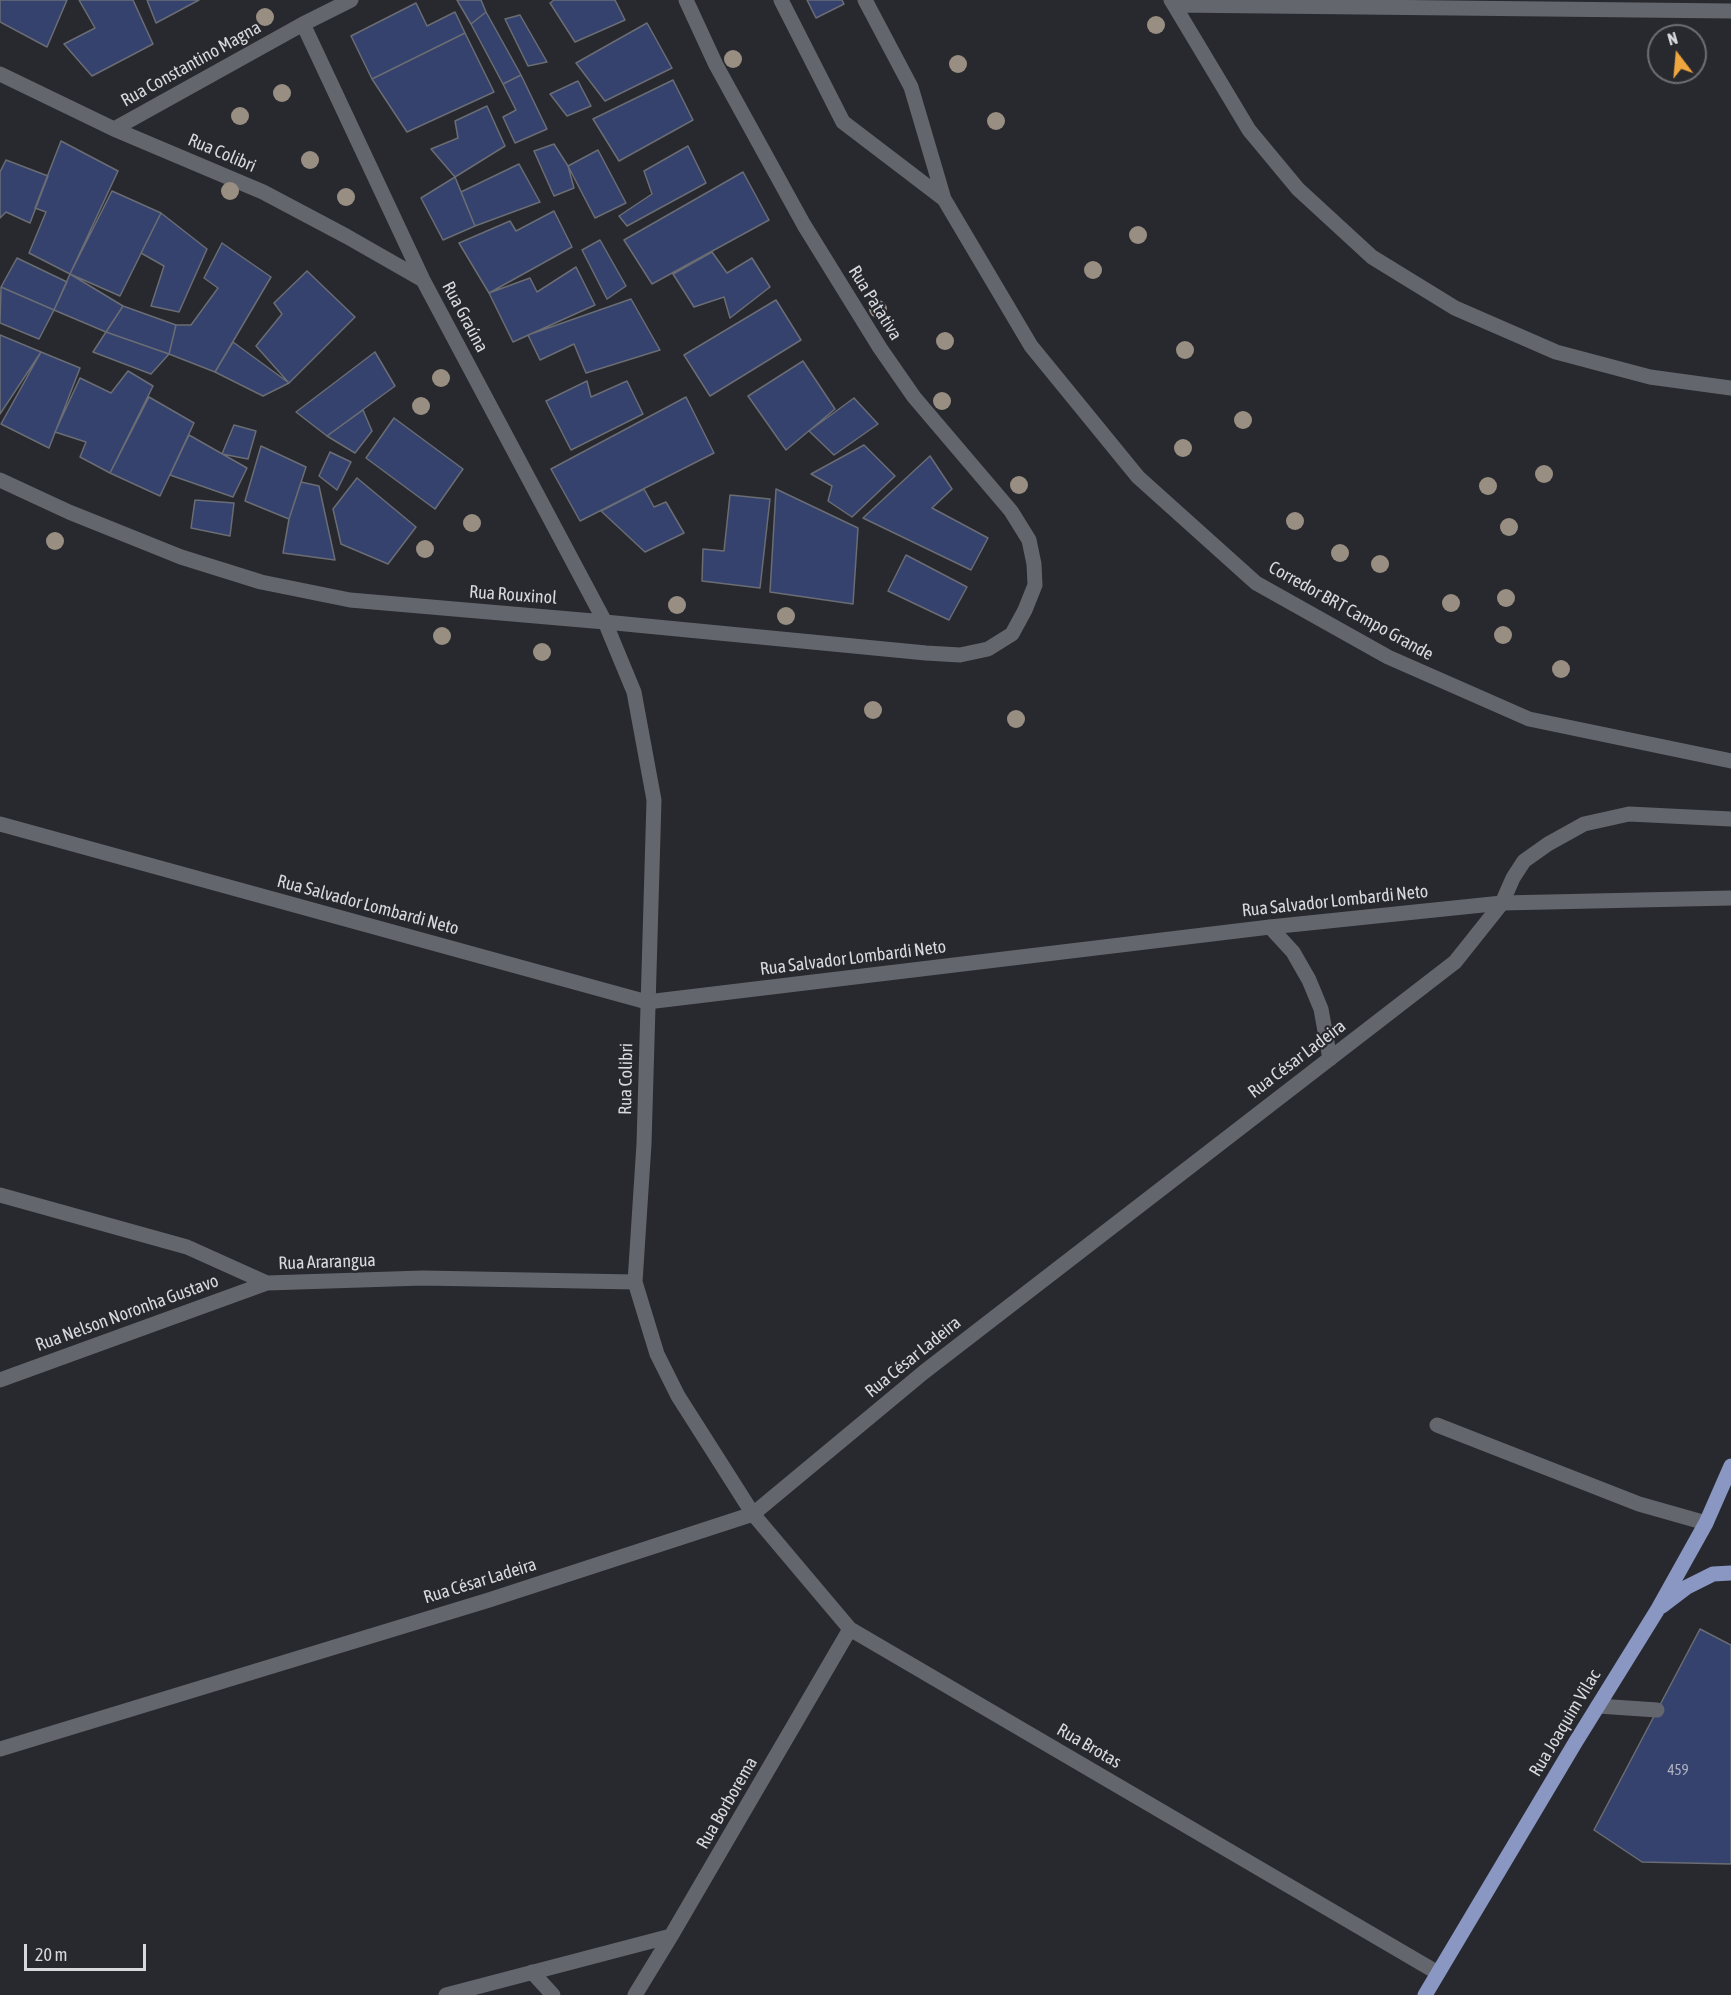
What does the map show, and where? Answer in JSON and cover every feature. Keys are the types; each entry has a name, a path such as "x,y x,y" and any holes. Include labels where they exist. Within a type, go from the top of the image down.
{"main road":[{"name":"Rua Joaquim Vilac","path":"1425,1995 1658,1609 1706,1523 1731,1466"},
{"path":"1658,1609 1687,1587 1713,1574 1731,1573"}],"street":[{"name":"Rua Constantino Magna","path":"114,129 303,24 351,0"},
{"name":"Rua Patativa","path":"686,0 716,66 799,215 880,348 914,397 1011,511 1029,540 1035,585 1025,610"},
{"name":"Corredor BRT Campo Grande","path":"781,0 843,122 944,199"},
{"name":"Corredor BRT Campo Grande","path":"865,0 911,87 944,199 1031,346 1138,477 1256,582 1388,657 1528,719 1731,760"},
{"path":"1173,2 1576,4 1731,11"},
{"path":"1173,2 1249,130 1298,189 1372,257 1455,308 1556,352 1650,377 1731,388"},
{"name":"Rua Graúna","path":"303,24 423,280 605,622"},
{"name":"Rua Colibri","path":"0,74 114,129 263,192 423,280"},
{"name":"Rua Rouxinol","path":"0,480 69,512 181,556 261,582 350,600 960,655 988,649 1012,634 1025,610"},
{"name":"Rua Colibri","path":"605,622 634,692 654,800 644,1144 635,1282 657,1354 678,1396 753,1514"},
{"name":"Rua César Ladeira","path":"0,1749 489,1600 753,1514 924,1372 1455,962 1502,903 1524,861 1548,844 1584,824 1629,814 1731,819"},
{"name":"Rua Salvador Lombardi Neto","path":"0,824 647,1002 1270,927 1502,903 1731,898"},
{"path":"1270,927 1293,952 1309,980 1321,1009 1330,1059"},
{"name":"Rua Ararangua","path":"0,1195 187,1247 267,1283 423,1278 635,1282"},
{"name":"Rua Nelson Noronha Gustavo","path":"0,1380 267,1283"},
{"path":"1437,1425 1639,1504 1706,1523"},
{"name":"Rua Brotas","path":"753,1514 850,1629 1438,1972"},
{"name":"Rua Borborema","path":"635,1995 850,1629"},
{"path":"1598,1706 1657,1710"},
{"path":"446,1995 671,1936"},
{"path":"532,1972 553,1995"}],"building":[{"path":"0,0 67,0 47,47 0,22"},
{"path":"79,0 133,0 153,44 92,76 64,44 95,28"},
{"path":"147,0 199,0 156,23"},
{"path":"457,0 481,0 486,12 471,24"},
{"path":"554,0 615,0 625,20 575,42 550,3"},
{"path":"807,0 842,0 844,4 816,18"},
{"path":"416,3 427,26 455,12 465,33 372,79 351,36"},
{"path":"486,12 521,75 503,84 471,24"},
{"path":"520,15 547,62 528,66 505,19"},
{"path":"647,23 672,68 605,101 576,63"},
{"path":"465,33 494,92 407,132 372,79"},
{"path":"521,75 547,129 515,143 503,117 516,110 503,84"},
{"path":"673,80 693,120 619,161 593,119"},
{"path":"578,81 591,106 567,116 550,94"},
{"path":"487,106 505,146 455,177 431,149 458,138 455,121"},
{"path":"61,141 118,171 70,274 29,253 46,212 35,208"},
{"path":"554,144 568,166 574,188 554,196 534,151"},
{"path":"688,146 706,183 627,226 619,216 652,194 644,171"},
{"path":"598,150 626,203 595,218 568,166"},
{"path":"6,160 48,176 30,223 6,212 0,218 0,172"},
{"path":"519,164 540,202 475,226 461,192"},
{"path":"743,172 769,220 652,284 624,240"},
{"path":"455,177 475,226 443,240 421,198"},
{"path":"112,191 161,213 120,296 70,274"},
{"path":"554,211 572,247 489,293 459,243 510,221 516,231"},
{"path":"161,213 207,249 179,312 151,306 164,266 141,253"},
{"path":"600,240 626,286 607,299 582,250"},
{"path":"222,243 271,277 215,372 169,354 176,325 191,325 218,288 204,278"},
{"path":"712,252 727,273 752,258 770,287 730,318 724,297 694,307 673,274"},
{"path":"17,258 67,282 54,310 1,287"},
{"path":"576,267 595,305 513,342 489,293 530,278 537,292"},
{"path":"307,271 355,317 289,383 256,346 282,314 274,303"},
{"path":"70,274 123,306 106,332 54,310"},
{"path":"1,287 54,310 39,339 0,323"},
{"path":"631,299 660,350 586,373 574,344 540,360 528,335"},
{"path":"776,300 801,340 710,396 684,355"},
{"path":"123,306 176,325 169,354 106,332"},
{"path":"106,332 169,354 151,374 93,352"},
{"path":"0,335 41,352 0,414"},
{"path":"233,342 289,383 263,396 215,372"},
{"path":"41,352 80,368 49,448 1,424"},
{"path":"375,352 395,386 327,436 296,412"},
{"path":"803,361 835,409 786,450 748,396"},
{"path":"128,371 153,386 110,473 80,457 86,442 55,432 80,378 111,393"},
{"path":"587,381 591,397 627,381 643,414 571,450 546,401"},
{"path":"149,397 194,423 160,496 110,473"},
{"path":"686,397 714,453 580,521 551,469"},
{"path":"854,398 878,424 834,455 809,431"},
{"path":"363,410 372,431 355,453 327,436"},
{"path":"394,418 463,469 435,509 366,458"},
{"path":"234,425 256,431 248,459 222,454"},
{"path":"189,435 247,468 233,497 170,475"},
{"path":"864,445 895,476 852,517 828,501 832,486 811,474"},
{"path":"261,446 306,467 289,519 245,501"},
{"path":"330,452 351,462 337,490 319,476"},
{"path":"930,456 952,489 932,508 988,538 971,570 863,518"},
{"path":"357,478 416,527 388,564 341,544 333,509"},
{"path":"301,482 319,486 335,560 283,553 289,519"},
{"path":"644,489 654,507 666,502 684,533 645,552 601,511"},
{"path":"776,489 858,528 853,604 770,592"},
{"path":"730,495 770,499 760,588 702,581 703,549 724,551"},
{"path":"195,500 234,503 230,536 191,528"},
{"path":"906,555 967,587 949,620 888,591"},
{"path":"1700,1629 1731,1645 1731,1864 1642,1862 1594,1830"}]}
